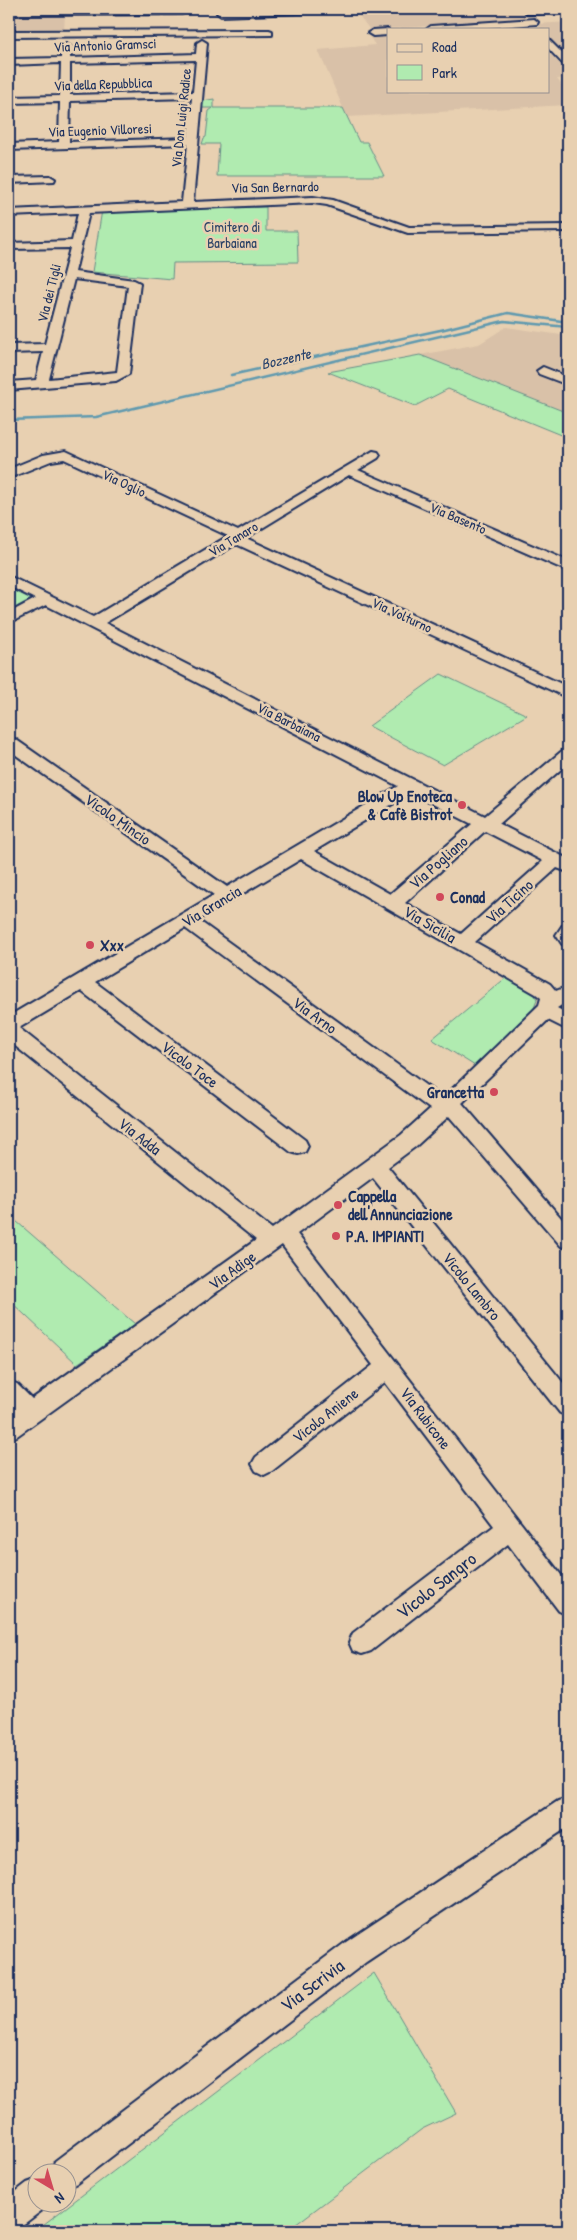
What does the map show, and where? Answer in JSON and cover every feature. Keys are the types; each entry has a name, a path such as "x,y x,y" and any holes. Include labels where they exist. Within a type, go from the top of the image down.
{"street":[{"path":"221,14 323,9"},
{"path":"458,28 537,25 528,10 568,9"},
{"path":"9,34 66,20 182,11"},
{"path":"9,12 202,34 269,32"},
{"path":"64,145 66,20"},
{"path":"372,33 387,32"},
{"name":"Via Don Luigi Radice","path":"187,205 202,34"},
{"path":"550,44 568,64"},
{"name":"Via Antonio Gramsci","path":"9,62 201,56"},
{"name":"Via della Repubblica","path":"9,100 198,95"},
{"name":"Via Eugenio Villoresi","path":"9,147 193,141"},
{"path":"9,180 50,179"},
{"name":"Via San Bernardo","path":"9,213 313,200 329,202 408,230 568,228"},
{"name":"Via dei Tigli","path":"41,384 82,215 85,210"},
{"path":"9,246 76,244"},
{"path":"9,386 116,377 124,374 134,283 68,275"},
{"path":"9,349 50,348"},
{"path":"543,371 568,381"},
{"name":"Via Oglio","path":"9,474 48,458 66,456 236,537"},
{"name":"Via Tanaro","path":"94,623 373,456"},
{"name":"Via Basento","path":"348,470 568,566"},
{"name":"Via Volturno","path":"236,537 568,693"},
{"name":"Via Barbaiana","path":"9,580 562,862"},
{"path":"9,619 46,599"},
{"name":"Vicolo Mincio","path":"9,743 228,896"},
{"name":"Via Pogliano","path":"396,904 397,898 568,755"},
{"name":"Via Grancia","path":"9,1025 412,785"},
{"name":"Via Sicilia","path":"302,852 543,989 550,996 548,1007"},
{"name":"Via Ticino","path":"463,944 562,862"},
{"name":"Via Arno","path":"186,921 447,1106"},
{"path":"568,930 564,935 568,940"},
{"name":"Vicolo Toce","path":"82,982 298,1146"},
{"name":"Via Adige","path":"9,1429 278,1237 375,1165 447,1106 548,1007 568,993"},
{"path":"548,1007 568,1023"},
{"name":"Via Adda","path":"9,1031 261,1231 278,1237"},
{"path":"447,1106 568,1240"},
{"name":"Vicolo Lambro","path":"375,1165 568,1406"},
{"name":"Via Rubicone","path":"278,1237 387,1367 568,1603"},
{"name":"Vicolo Aniene","path":"264,1464 387,1367"},
{"path":"9,1391 31,1413"},
{"name":"Vicolo Sangro","path":"362,1642 510,1528"},
{"name":"Via Scrivia","path":"78,2163 363,1946 568,1811"},
{"path":"9,2216 28,2202"}],"shaded area":[{"path":"354,9 520,9 526,20 387,28 370,30"},
{"path":"9,13 65,13 64,33 9,33"},
{"path":"568,22 568,61 550,41 550,28 540,28 537,24"},
{"path":"387,34 387,92 550,92 550,53 568,73 568,78 557,79 568,93 568,105 347,117 318,50 375,45 369,36"},
{"path":"506,327 568,336 568,413 420,355 479,344"}],"green space":[{"path":"214,99 214,108 343,108 359,142 367,142 384,176 217,176 219,144 202,144 206,137 209,111 213,108 202,108 202,101"},
{"name":"Cimitero di Barbaiana","path":"266,207 266,231 297,231 298,262 173,263 172,279 92,272 102,210"},
{"path":"420,355 568,413 568,438 448,389 415,406 328,372"},
{"path":"9,588 31,599 9,611"},
{"path":"441,674 527,715 443,765 369,726"},
{"path":"508,976 534,992 537,1000 534,1008 475,1066 432,1039"},
{"path":"9,1215 135,1324 77,1364 9,1300"},
{"path":"374,1973 456,2113 422,2129 287,2231 35,2231 60,2212 78,2212 78,2198"}],"waterway":[{"name":"Bozzente","path":"231,375 445,329 508,313 568,322"},
{"name":"Bozzente","path":"9,420 96,417 504,321 568,327"}],"place":[{"name":"Blow Up Enoteca & Cafè Bistrot","path":"462,805"},
{"name":"Conad","path":"440,897"},
{"name":"Xxx","path":"90,945"},
{"name":"Grancetta","path":"494,1092"},
{"name":"Cappella dell'Annunciazione","path":"338,1205"},
{"name":"P.A. IMPIANTI","path":"336,1236"}]}
